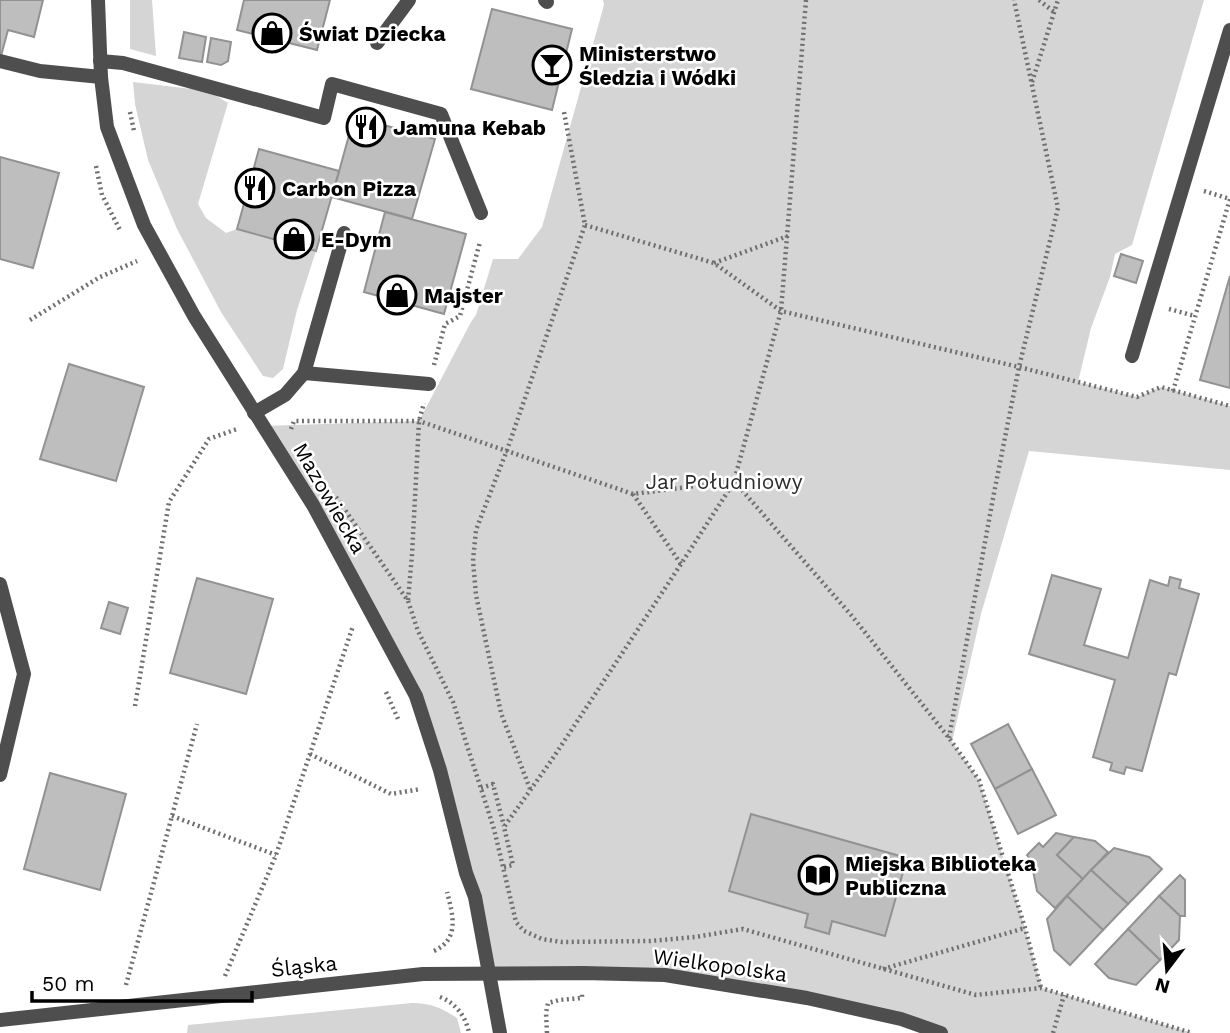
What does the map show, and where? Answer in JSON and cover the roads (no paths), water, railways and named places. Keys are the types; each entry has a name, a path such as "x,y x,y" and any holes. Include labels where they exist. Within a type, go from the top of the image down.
{"street":[{"name":"Mazowiecka","path":"98,0 101,77 107,127 144,225 194,316 313,505 416,696 440,770 466,873 475,897 500,1033"},
{"path":"377,43 409,0"},
{"path":"1132,356 1230,30"},
{"path":"0,61 40,71 101,77"},
{"path":"100,61 123,63 324,118 332,84 441,114 481,213"},
{"path":"254,414 285,395 304,373 344,233"},
{"path":"304,373 429,384"},
{"path":"0,584 24,674 0,775"},
{"name":"Śląska","path":"0,1020 423,974 488,973"},
{"name":"Wielkopolska","path":"488,973 665,975 807,998 901,1019 941,1033"}],"place":[{"name":"Świat Dziecka","path":"272,33"},
{"name":"Ministerstwo Śledzia i Wódki","path":"552,65"},
{"name":"Jamuna Kebab","path":"366,127"},
{"name":"Carbon Pizza","path":"255,188"},
{"name":"E-Dym","path":"294,239"},
{"name":"Majster","path":"397,295"},
{"name":"Miejska Biblioteka Publiczna","path":"818,875"}],"park label":[{"name":"Jar Południowy","path":"724,481"}]}
